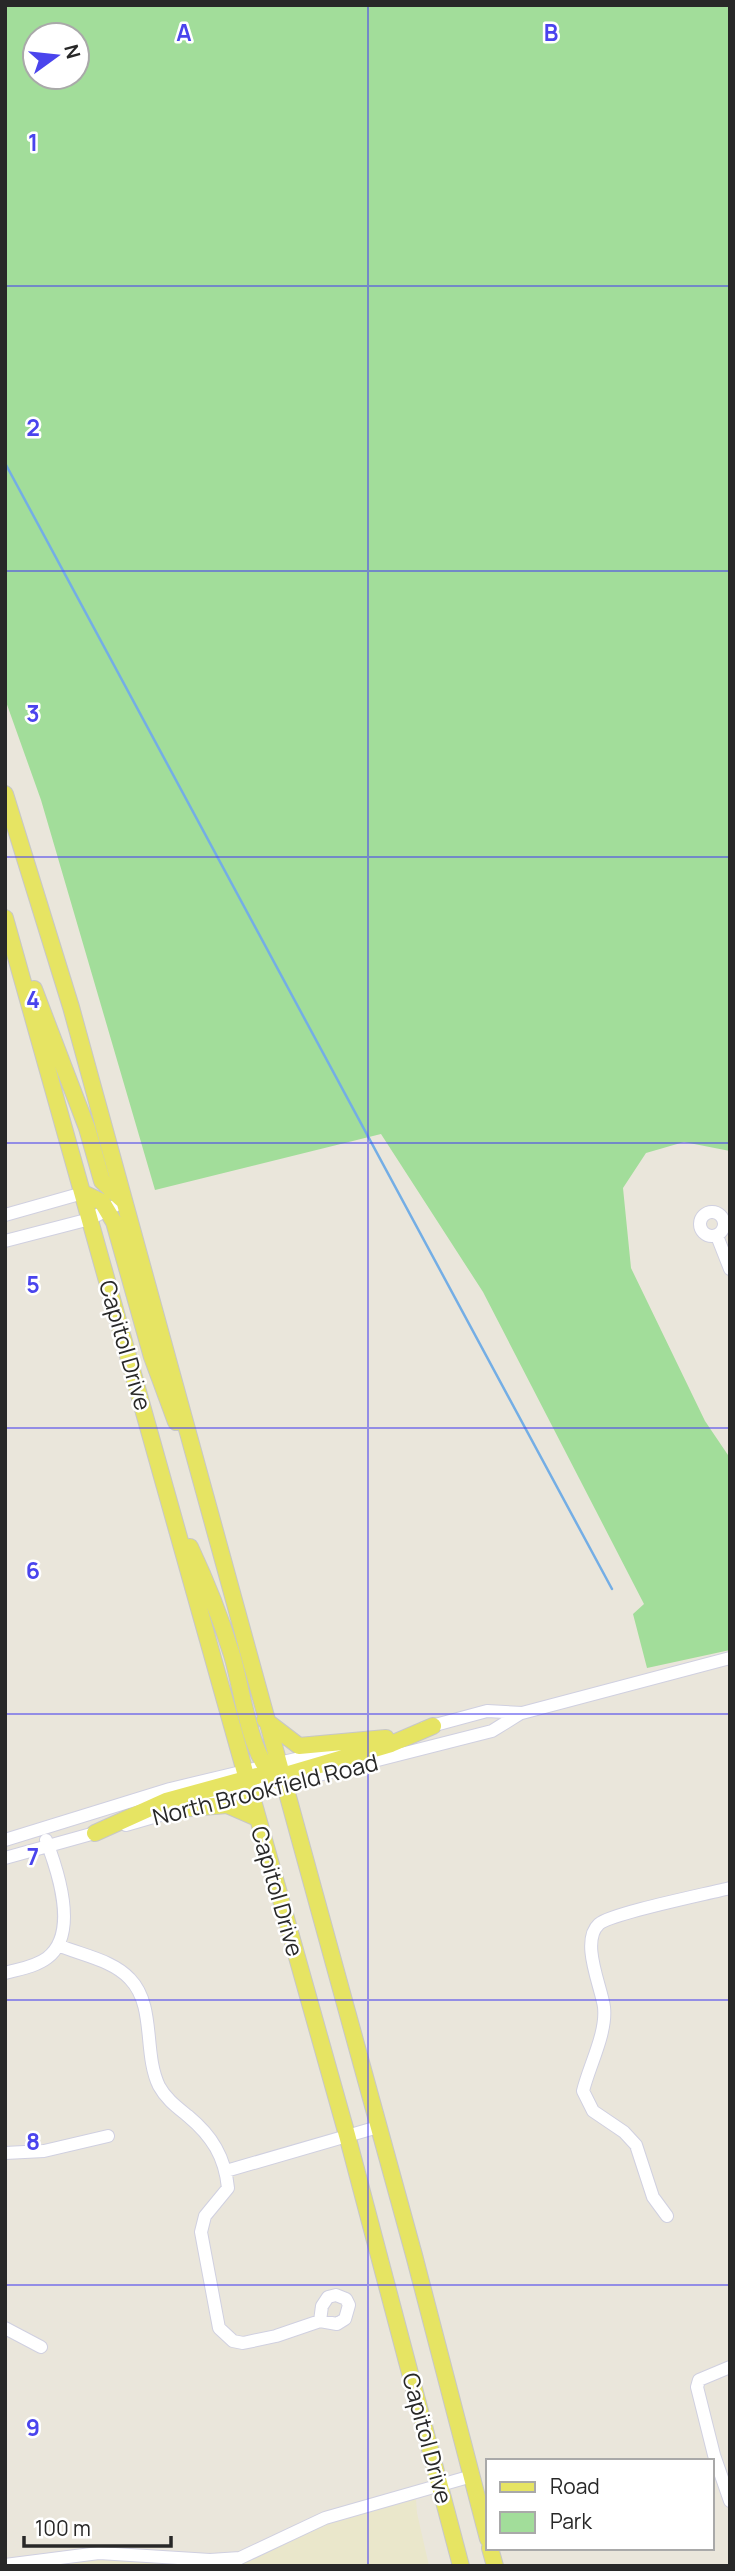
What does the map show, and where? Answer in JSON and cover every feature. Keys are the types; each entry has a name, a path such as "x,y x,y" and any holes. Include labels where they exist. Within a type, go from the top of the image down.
{"main road":[{"name":"Capitol Drive","path":"5,794 71,1007 208,1504 265,1720 274,1773 321,1918 486,2531"},
{"path":"5,918 83,1193 102,1202 108,1210 160,1379 208,1504"},
{"path":"14,949 44,1009 87,1128 102,1181 124,1201"},
{"name":"Capitol Drive","path":"83,1193 347,2136 461,2566"},
{"path":"171,1506 203,1575 274,1773"},
{"path":"265,1720 299,1746 386,1738"},
{"path":"95,1833 166,1801 391,1744 433,1726"},
{"path":"189,1808 227,1805 257,1818"},
{"path":"452,2531 472,2566"}],"street":[{"path":"5,1214 83,1193 124,1201"},
{"path":"5,1241 90,1219 124,1201"},
{"path":"717,1236 730,1269"},
{"name":"North Brookfield Road","path":"274,1773 492,1731 522,1713 730,1658"},
{"name":"North Brookfield Road","path":"274,1773 386,1738 486,1711 522,1713"},
{"name":"North Brookfield Road","path":"5,1858 189,1808 247,1780"},
{"name":"North Brookfield Road","path":"5,1840 247,1780"},
{"path":"5,1973 37,1964 49,1957 65,1928 65,1913 42,1829"},
{"path":"667,2216 653,2197 636,2145 624,2132 593,2111 583,2091 603,2025 604,2009 592,1955 593,1934 600,1923 730,1888"},
{"path":"58,1945 111,1966 135,1985 144,2008 158,2084 165,2096 217,2146 226,2171 228,2188 205,2216 201,2232 219,2328 233,2341 243,2343 276,2336 320,2321"},
{"path":"226,2171 378,2127"},
{"path":"5,2153 44,2151 108,2136"},
{"path":"5,2328 41,2347"},
{"path":"730,2367 699,2380 697,2387 714,2455 730,2501"},
{"path":"5,2565 51,2562 99,2553 210,2560 240,2558 325,2518 472,2476"}],"shaded area":[{"path":"416,2499 429,2566 222,2566 258,2557 328,2522"},
{"path":"87,2558 211,2566 62,2566 65,2562"}],"green space":[{"path":"5,5 730,5 730,1151 684,1142 646,1153 623,1188 631,1268 705,1421 730,1458 730,1650 647,1668 633,1614 644,1604 483,1292 381,1134 155,1190 41,800 5,699"}],"waterway":[{"path":"5,463 612,1589"}]}
